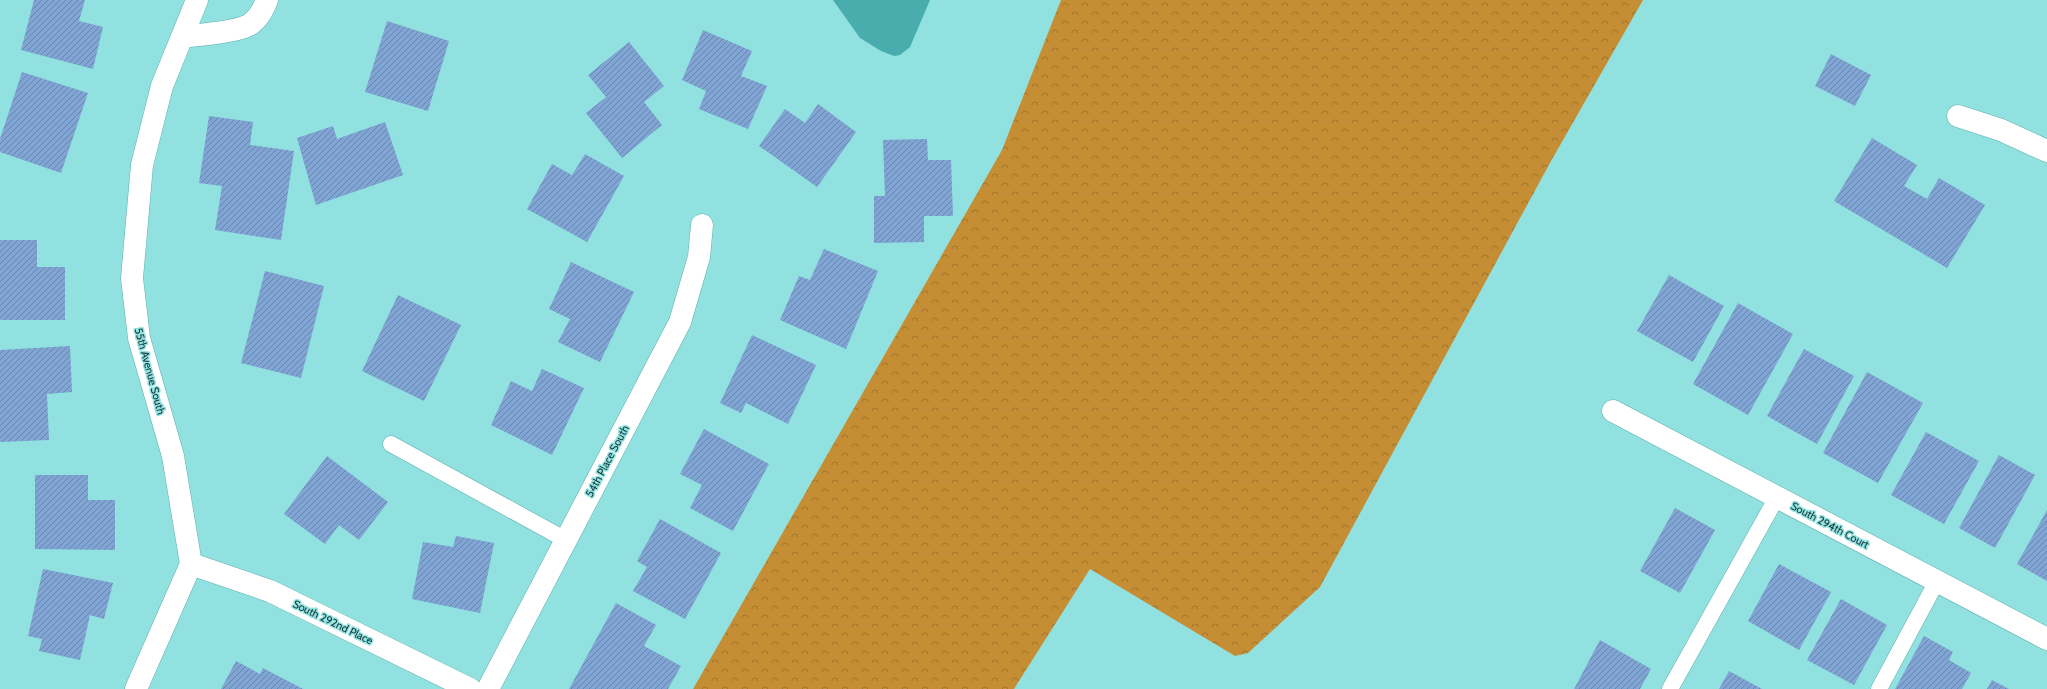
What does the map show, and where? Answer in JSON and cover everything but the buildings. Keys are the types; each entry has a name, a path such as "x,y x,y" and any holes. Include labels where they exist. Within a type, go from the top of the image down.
{"street":[{"name":"55th Avenue South","path":"191,564 173,456 139,338 132,278 142,165 162,86 197,0"},
{"path":"182,37 218,32 249,25 261,14 267,0"},
{"path":"1958,116 2001,130 2047,151"},
{"name":"54th Place South","path":"488,689 680,322 699,256 702,225"},
{"name":"South 294th Court","path":"1613,411 2047,639"},
{"path":"136,689 191,564"},
{"name":"South 292nd Place","path":"191,564 270,591 470,689"}],"lane":[{"path":"391,444 566,540"},
{"path":"1670,689 1777,497"},
{"path":"1879,689 1937,581"}],"green space":[{"path":"1061,0 1643,0 1551,161 1320,587 1248,653 1235,656 1090,569 1014,689 693,689 1002,150"}],"water":[{"path":"833,0 930,0 910,47 900,55 894,56 881,51 860,38"}]}
